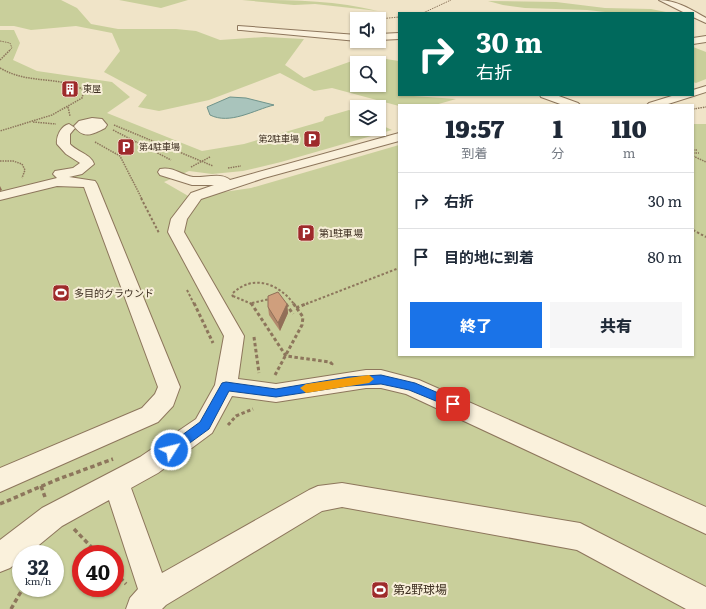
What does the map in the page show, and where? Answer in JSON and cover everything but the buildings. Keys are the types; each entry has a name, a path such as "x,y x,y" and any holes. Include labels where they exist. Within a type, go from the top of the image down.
{"street":[{"path":"663,0 688,12"},
{"path":"241,28 350,38"},
{"path":"386,37 398,36"},
{"path":"694,41 706,39"},
{"path":"694,93 706,89"},
{"path":"547,96 571,104"},
{"path":"656,104 684,96"},
{"path":"21,179 66,174 84,167 87,164 86,160 66,150 64,144 64,133 69,128"},
{"path":"169,167 192,181 218,182 253,170 398,137"},
{"path":"169,167 194,191 201,194"},
{"path":"0,558 52,516 149,465 204,426 226,386 234,336 176,232 179,219 201,194 253,170"},
{"path":"0,196 66,180 80,180 90,184 169,387 165,399 150,415 0,480"},
{"path":"226,386 276,393 366,379 381,379 411,386 706,521"},
{"path":"116,483 148,602 318,499 342,495 580,537 706,603"}],"path":[{"path":"425,12 451,0"},
{"path":"386,18 398,17"},
{"path":"0,41 10,43 12,48 0,59"},
{"path":"0,68 14,76 26,80 71,83 84,90 82,98 68,107 31,122 0,131"},
{"path":"694,109 706,107"},
{"path":"31,122 72,125 69,128 120,156"},
{"path":"112,124 202,162 218,167"},
{"path":"109,128 170,158 169,167"},
{"path":"694,155 699,153"},
{"path":"694,156 706,162"},
{"path":"188,168 210,158"},
{"path":"0,161 22,164 25,170 21,179"},
{"path":"224,168 253,170"},
{"path":"694,231 706,237"},
{"path":"296,308 398,268"},
{"path":"239,289 254,283 275,285 282,289 302,317 302,325 277,372"},
{"path":"233,296 251,303 258,303 272,298"},
{"path":"284,302 293,314"},
{"path":"251,303 286,356 330,362 332,364 330,367"},
{"path":"275,376 282,374"},
{"path":"34,465 52,516"},
{"path":"71,526 89,545"},
{"path":"11,609 18,597"}],"green space":[{"path":"0,0 61,0 77,8 91,24 118,29 176,29 196,31 220,40 265,37 304,39 285,65 304,78 350,62 350,92 386,92 386,59 398,61 398,96 456,99 438,104 398,104 398,106 386,103 386,100 377,100 332,88 314,91 280,73 209,100 159,111 138,107 147,95 104,72 120,51 112,33 76,26 31,30 14,26 0,26"},
{"path":"119,0 188,0 161,8"},
{"path":"242,0 328,3 361,7 378,11 315,4 294,5"},
{"path":"488,1 556,2 605,8 651,9 666,12 605,12 525,8"},
{"path":"0,30 14,30 20,43 13,60 37,71 112,82 130,97 107,113 202,151 244,144 323,121 325,117 349,110 350,136 371,136 281,162 243,171 212,174 189,171 164,182 190,197 251,188 398,145 398,356 694,356 694,124 706,124 706,609 0,609"},
{"path":"694,47 706,52 706,79 694,82"},
{"path":"386,127 392,130 386,132"}],"water":[{"path":"230,97 246,98 274,105 234,118 218,118 210,115 207,107"}],"slow traffic":[{"path":"306,388 369,379"}],"place":[{"name":"東屋","path":"70,89"},
{"name":"第2駐車場","path":"312,139"},
{"name":"第4駐車場","path":"126,147"},
{"name":"第1駐車場","path":"306,233"},
{"name":"多目的グラウンド","path":"61,293"},
{"name":"第2野球場","path":"380,590"}],"route":[{"path":"171,450 204,426 226,386 276,393 348,381 381,379 411,386 453,404"}]}
